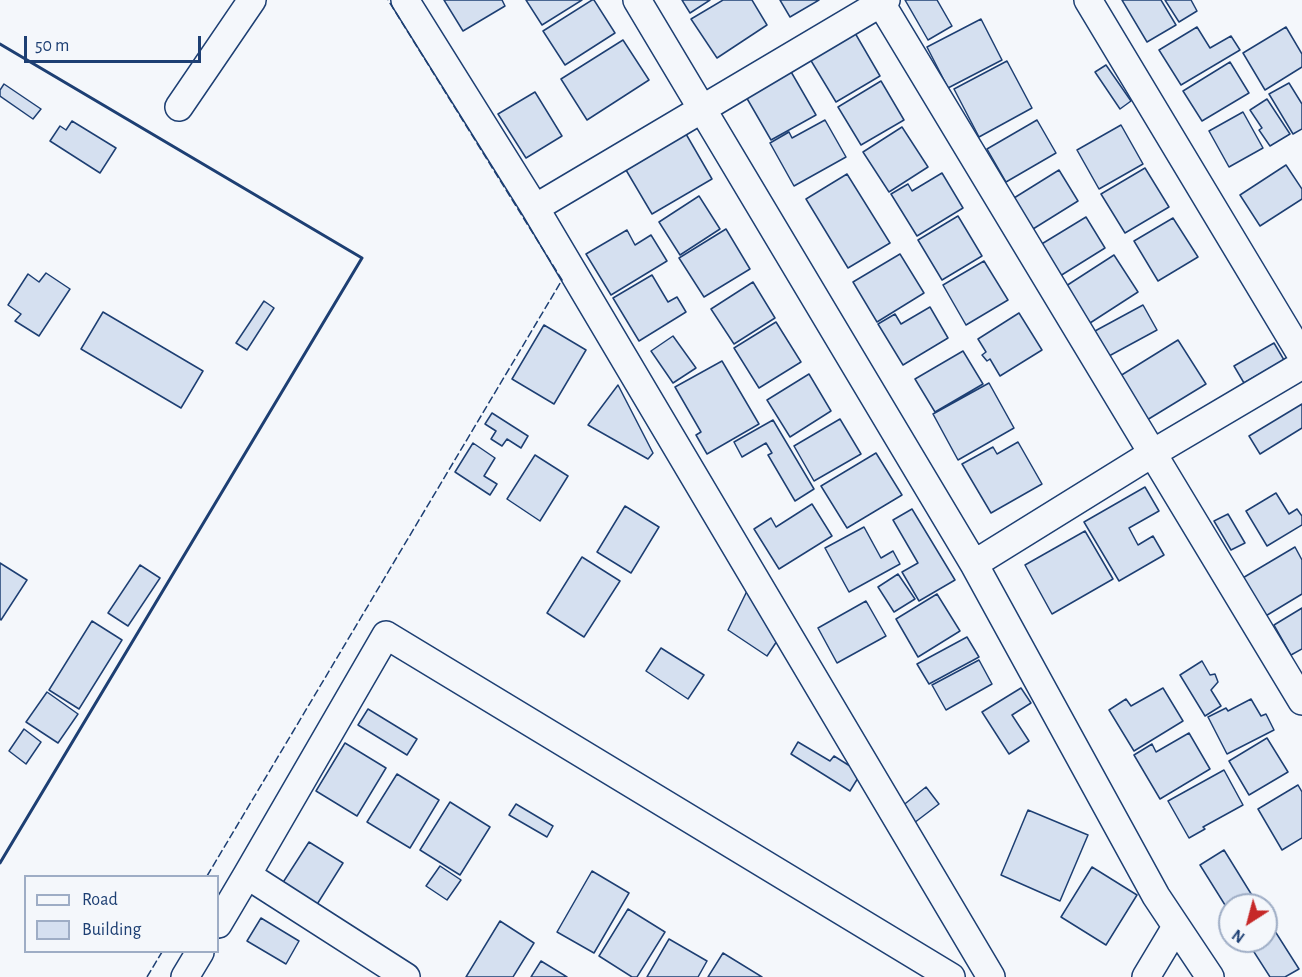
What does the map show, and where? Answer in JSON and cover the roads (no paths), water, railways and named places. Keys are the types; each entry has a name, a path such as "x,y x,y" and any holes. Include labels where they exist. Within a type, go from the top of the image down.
{"street":[{"path":"179,107 252,0"},
{"path":"405,0 535,208 991,977"},
{"path":"637,0 974,564 1156,896 1210,977"},
{"path":"1088,0 1302,356"},
{"path":"535,208 882,1 1302,701"},
{"path":"974,564 1153,453 1302,365"},
{"path":"219,922 386,635 951,977"},
{"path":"247,875 406,977"},
{"path":"1146,977 1176,927"},
{"path":"185,977 199,953"}]}
